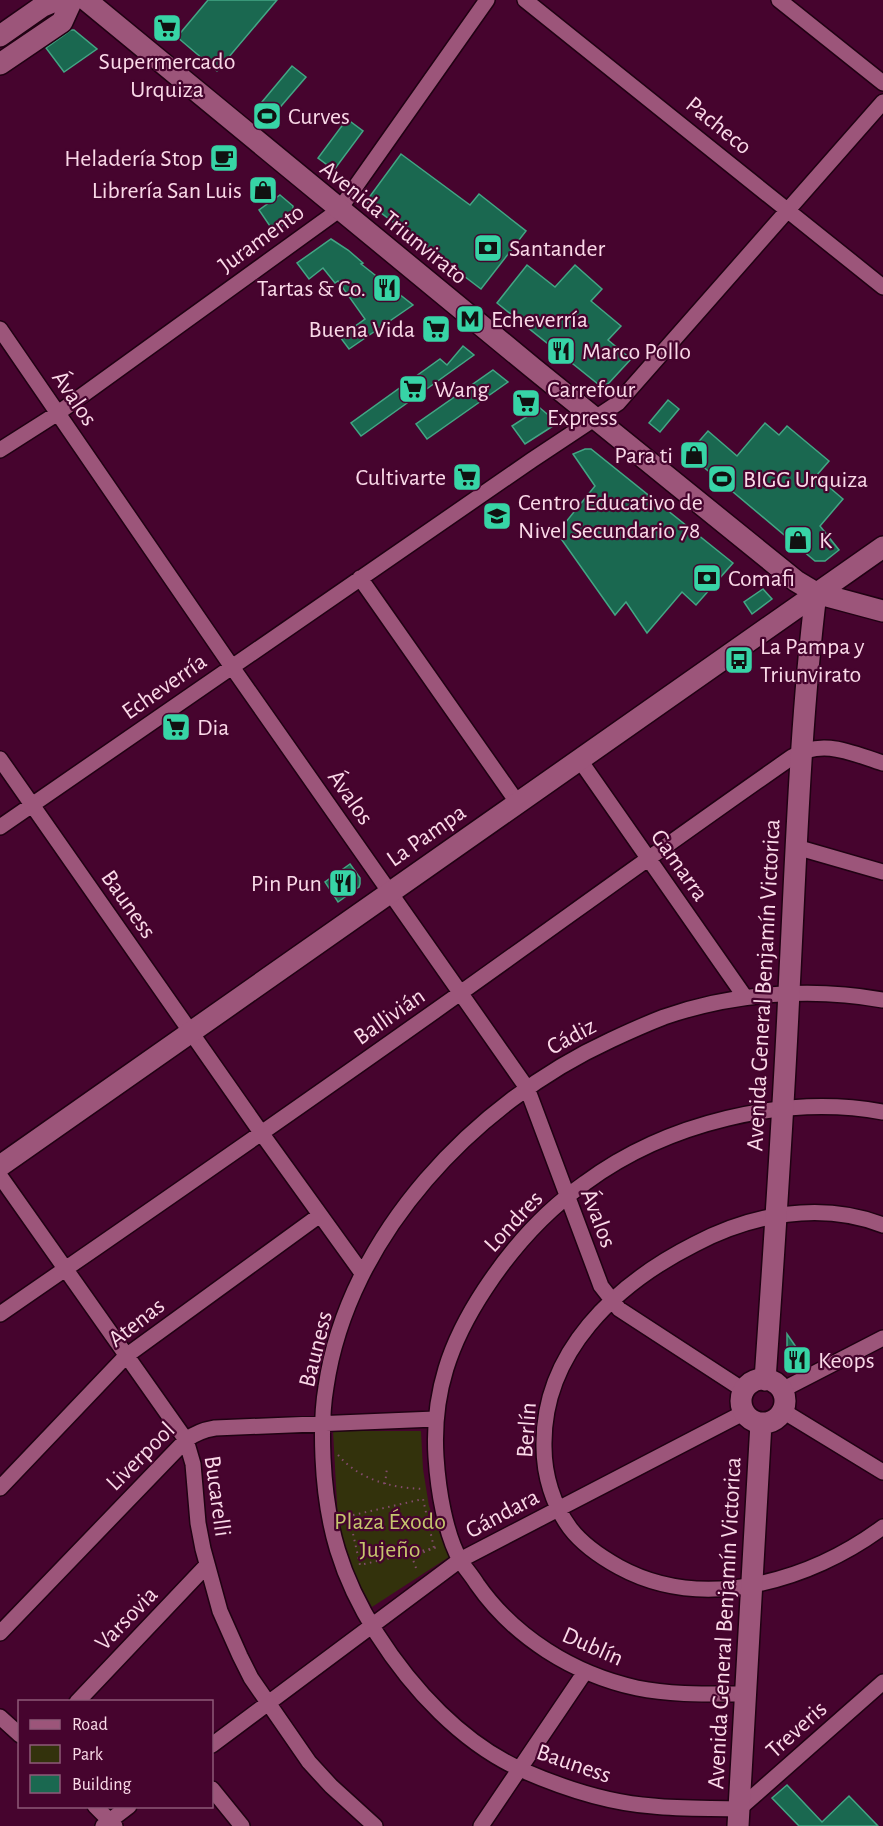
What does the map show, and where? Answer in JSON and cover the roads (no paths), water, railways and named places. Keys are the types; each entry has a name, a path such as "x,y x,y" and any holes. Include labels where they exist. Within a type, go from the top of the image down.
{"street":[{"path":"0,36 43,6 57,0"},
{"path":"0,64 62,22 72,0"},
{"name":"Avenida Triunvirato","path":"86,0 339,210 788,574 816,593 883,611"},
{"name":"Juramento","path":"0,450 58,413 339,210 488,0"},
{"name":"Pacheco","path":"525,0 883,287"},
{"path":"779,0 883,83"},
{"name":"Echeverría","path":"0,827 618,403 883,102"},
{"name":"Ávalos","path":"0,329 527,1088 601,1286 611,1301 619,1309 745,1391"},
{"name":"La Pampa","path":"0,1166 883,547"},
{"path":"360,578 517,802"},
{"name":"Avenida General Benjamín Victorica","path":"774,1385 775,1215 802,751 816,593"},
{"path":"802,751 825,747 883,763"},
{"name":"Ballivián","path":"0,1314 262,1134 648,858 802,751"},
{"name":"Bauness","path":"0,759 262,1134 363,1273 346,1313 326,1387 323,1423 324,1487 330,1527 342,1568 391,1656 424,1697 447,1719 479,1744 519,1769 585,1793 624,1803 738,1818"},
{"name":"Gamarra","path":"579,759 745,997"},
{"path":"796,847 883,872"},
{"name":"Cádiz","path":"363,1273 384,1235 426,1178 445,1158 502,1106 558,1067 592,1049 661,1018 745,997 789,994 853,996 883,1000"},
{"name":"Londres","path":"460,1560 447,1524 439,1489 435,1419 442,1378 462,1328 514,1248 586,1182 612,1165 677,1134 713,1122 782,1108 819,1106 883,1112"},
{"name":"Bucarelli","path":"0,1176 186,1440 193,1464 198,1523 207,1565 220,1611 252,1678 309,1762 331,1786 375,1826"},
{"name":"Berlín","path":"883,1225 849,1215 825,1212 775,1215 724,1230 691,1245 653,1268 611,1301 577,1340 563,1362 553,1385 543,1435 544,1460 549,1485 558,1508 570,1528 588,1547 608,1561 653,1582 702,1590 751,1585 777,1579 828,1560 852,1548 883,1527"},
{"name":"Atenas","path":"0,1488 126,1356 320,1215"},
{"path":"774,1385 785,1401 783,1412 773,1420 753,1418 742,1402 745,1391 753,1382 774,1385 883,1338"},
{"path":"783,1412 883,1472"},
{"name":"Avenida General Benjamín Victorica","path":"738,1818 751,1585 753,1418"},
{"name":"Gándara","path":"213,1744 460,1560 558,1508 753,1418"},
{"name":"Liverpool","path":"0,1633 186,1440 204,1430 435,1419"},
{"name":"Dublín","path":"460,1560 486,1597 519,1630 556,1657 585,1672 638,1688 675,1692 745,1694"},
{"name":"Varsovia","path":"78,1700 207,1565"},
{"path":"480,1826 585,1672"},
{"name":"Treveris","path":"738,1818 883,1682"},
{"path":"0,1717 18,1733"},
{"path":"213,1790 242,1826"},
{"path":"97,1808 109,1824 127,1808"}],"place":[{"name":"Supermercado Urquiza","path":"167,28"},
{"name":"Curves","path":"267,116"},
{"name":"Heladería Stop","path":"224,158"},
{"name":"Librería San Luis","path":"263,190"},
{"name":"Santander","path":"488,248"},
{"name":"Tartas & Co.","path":"387,288"},
{"name":"Echeverría","path":"470,319"},
{"name":"Buena Vida","path":"436,329"},
{"name":"Marco Pollo","path":"561,351"},
{"name":"Wang","path":"413,389"},
{"name":"Carrefour Express","path":"526,403"},
{"name":"Para ti","path":"694,455"},
{"name":"Cultivarte","path":"467,477"},
{"name":"BIGG Urquiza","path":"722,479"},
{"name":"Centro Educativo de Nivel Secundario 78","path":"497,516"},
{"name":"K","path":"798,540"},
{"name":"Comafi","path":"707,578"},
{"name":"La Pampa y Triunvirato","path":"739,660"},
{"name":"Dia","path":"176,727"},
{"name":"Pin Pun","path":"343,883"},
{"name":"Keops","path":"797,1360"}],"park label":[{"name":"Plaza Éxodo Jujeño","path":"390,1535"}]}
